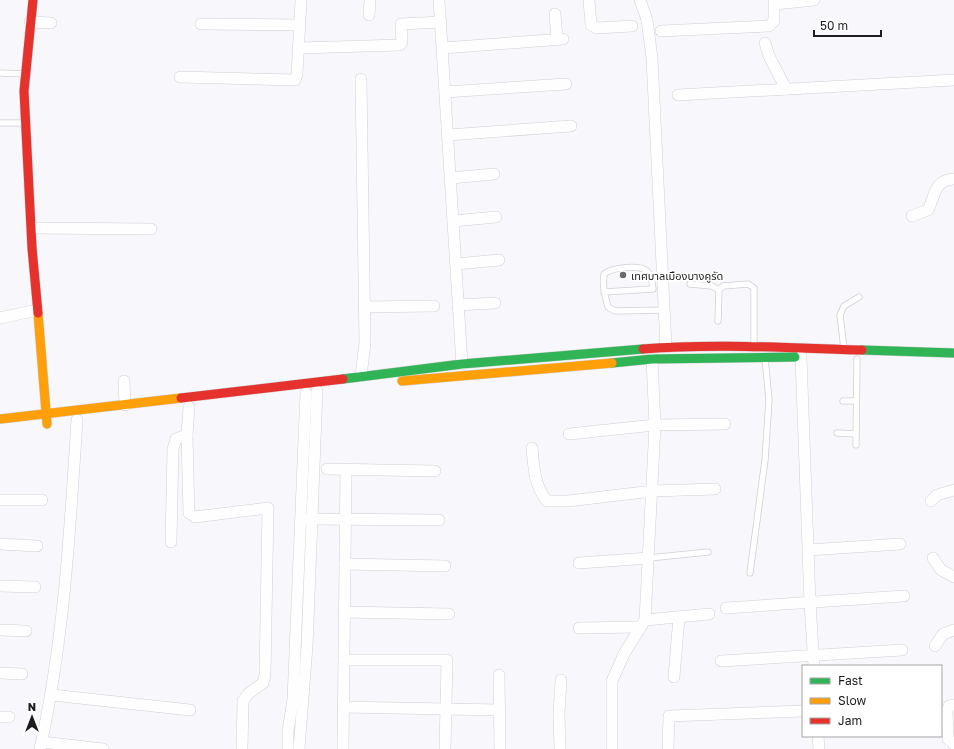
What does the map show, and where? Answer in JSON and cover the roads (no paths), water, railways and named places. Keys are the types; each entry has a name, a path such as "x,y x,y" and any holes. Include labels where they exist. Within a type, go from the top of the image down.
{"street":[{"path":"33,0 24,91 37,310 47,422"},
{"path":"180,77 295,80 297,75 301,0"},
{"path":"369,15 370,0"},
{"path":"440,0 463,376"},
{"path":"590,0 591,25 597,28 632,26"},
{"path":"640,0 647,20 652,58 658,288 664,310 666,359"},
{"path":"661,31 769,26 774,21 775,2 814,0"},
{"path":"443,48 560,39 555,14"},
{"path":"30,22 51,23"},
{"path":"299,48 400,44 402,42 401,24 441,22"},
{"path":"200,24 300,25"},
{"path":"765,44 769,56 786,89"},
{"path":"361,79 365,342 361,376"},
{"path":"678,95 954,80"},
{"path":"445,92 566,84"},
{"path":"448,135 570,126"},
{"path":"451,178 494,174"},
{"path":"912,216 928,210 936,187 947,180 954,179"},
{"path":"453,221 496,217"},
{"path":"32,228 151,229"},
{"path":"456,264 499,260"},
{"path":"458,305 495,303"},
{"path":"364,307 434,306"},
{"path":"0,318 37,310"},
{"path":"167,409 652,353 666,347 754,346 954,353"},
{"path":"612,749 612,681 624,654 642,623 649,558 655,425 652,353"},
{"path":"0,419 47,422 361,376 462,364 652,353 666,359 802,357 887,360"},
{"path":"802,357 810,603 814,661"},
{"path":"124,381 126,411"},
{"path":"299,749 306,669 317,391"},
{"path":"288,749 301,519 306,392"},
{"path":"189,407 187,435 189,513 195,516 268,508 265,675 263,683 249,693 243,700 242,749"},
{"path":"77,420 70,536 59,644 52,695 41,745 103,749"},
{"path":"569,434 655,425 725,424"},
{"path":"171,542 173,449 176,439 187,435"},
{"path":"532,448 535,478 540,492 547,501 568,501 653,491 715,489"},
{"path":"328,470 435,471"},
{"path":"343,749 346,470"},
{"path":"931,501 937,495 954,490"},
{"path":"0,500 42,500"},
{"path":"301,519 439,520"},
{"path":"0,544 37,546"},
{"path":"808,550 900,544"},
{"path":"579,563 649,558"},
{"path":"933,558 940,570 954,577"},
{"path":"345,564 445,566"},
{"path":"0,586 34,587"},
{"path":"726,608 904,596"},
{"path":"344,612 449,614"},
{"path":"579,628 642,623 708,614"},
{"path":"674,677 679,618"},
{"path":"0,630 26,631"},
{"path":"935,646 943,634 954,630"},
{"path":"294,646 307,646"},
{"path":"721,661 814,661 902,650"},
{"path":"344,660 447,660 445,749"},
{"path":"293,668 306,669"},
{"path":"0,673 22,674"},
{"path":"499,674 500,749"},
{"path":"560,749 559,714 561,680"},
{"path":"52,695 190,710"},
{"path":"954,705 949,706 946,711 948,739 954,744"},
{"path":"343,707 499,710"},
{"path":"668,749 669,716 802,710"},
{"path":"818,737 819,749"}],"lane":[{"path":"0,73 26,74"},
{"path":"0,123 27,123"},
{"path":"604,292 658,288 648,271 641,268 610,269 604,274 604,292 610,309 664,310"},
{"path":"690,284 712,286 719,290"},
{"path":"718,321 719,290 723,286 748,284 754,288 754,346"},
{"path":"844,349 840,315 844,306 859,297"},
{"path":"750,573 765,460 769,400 765,357"},
{"path":"856,445 857,359"},
{"path":"843,401 856,401"},
{"path":"837,433 856,434"},
{"path":"649,558 708,552"}],"place":[{"name":"เทศบาลเมืองบางคูรัด","path":"623,275"}]}
